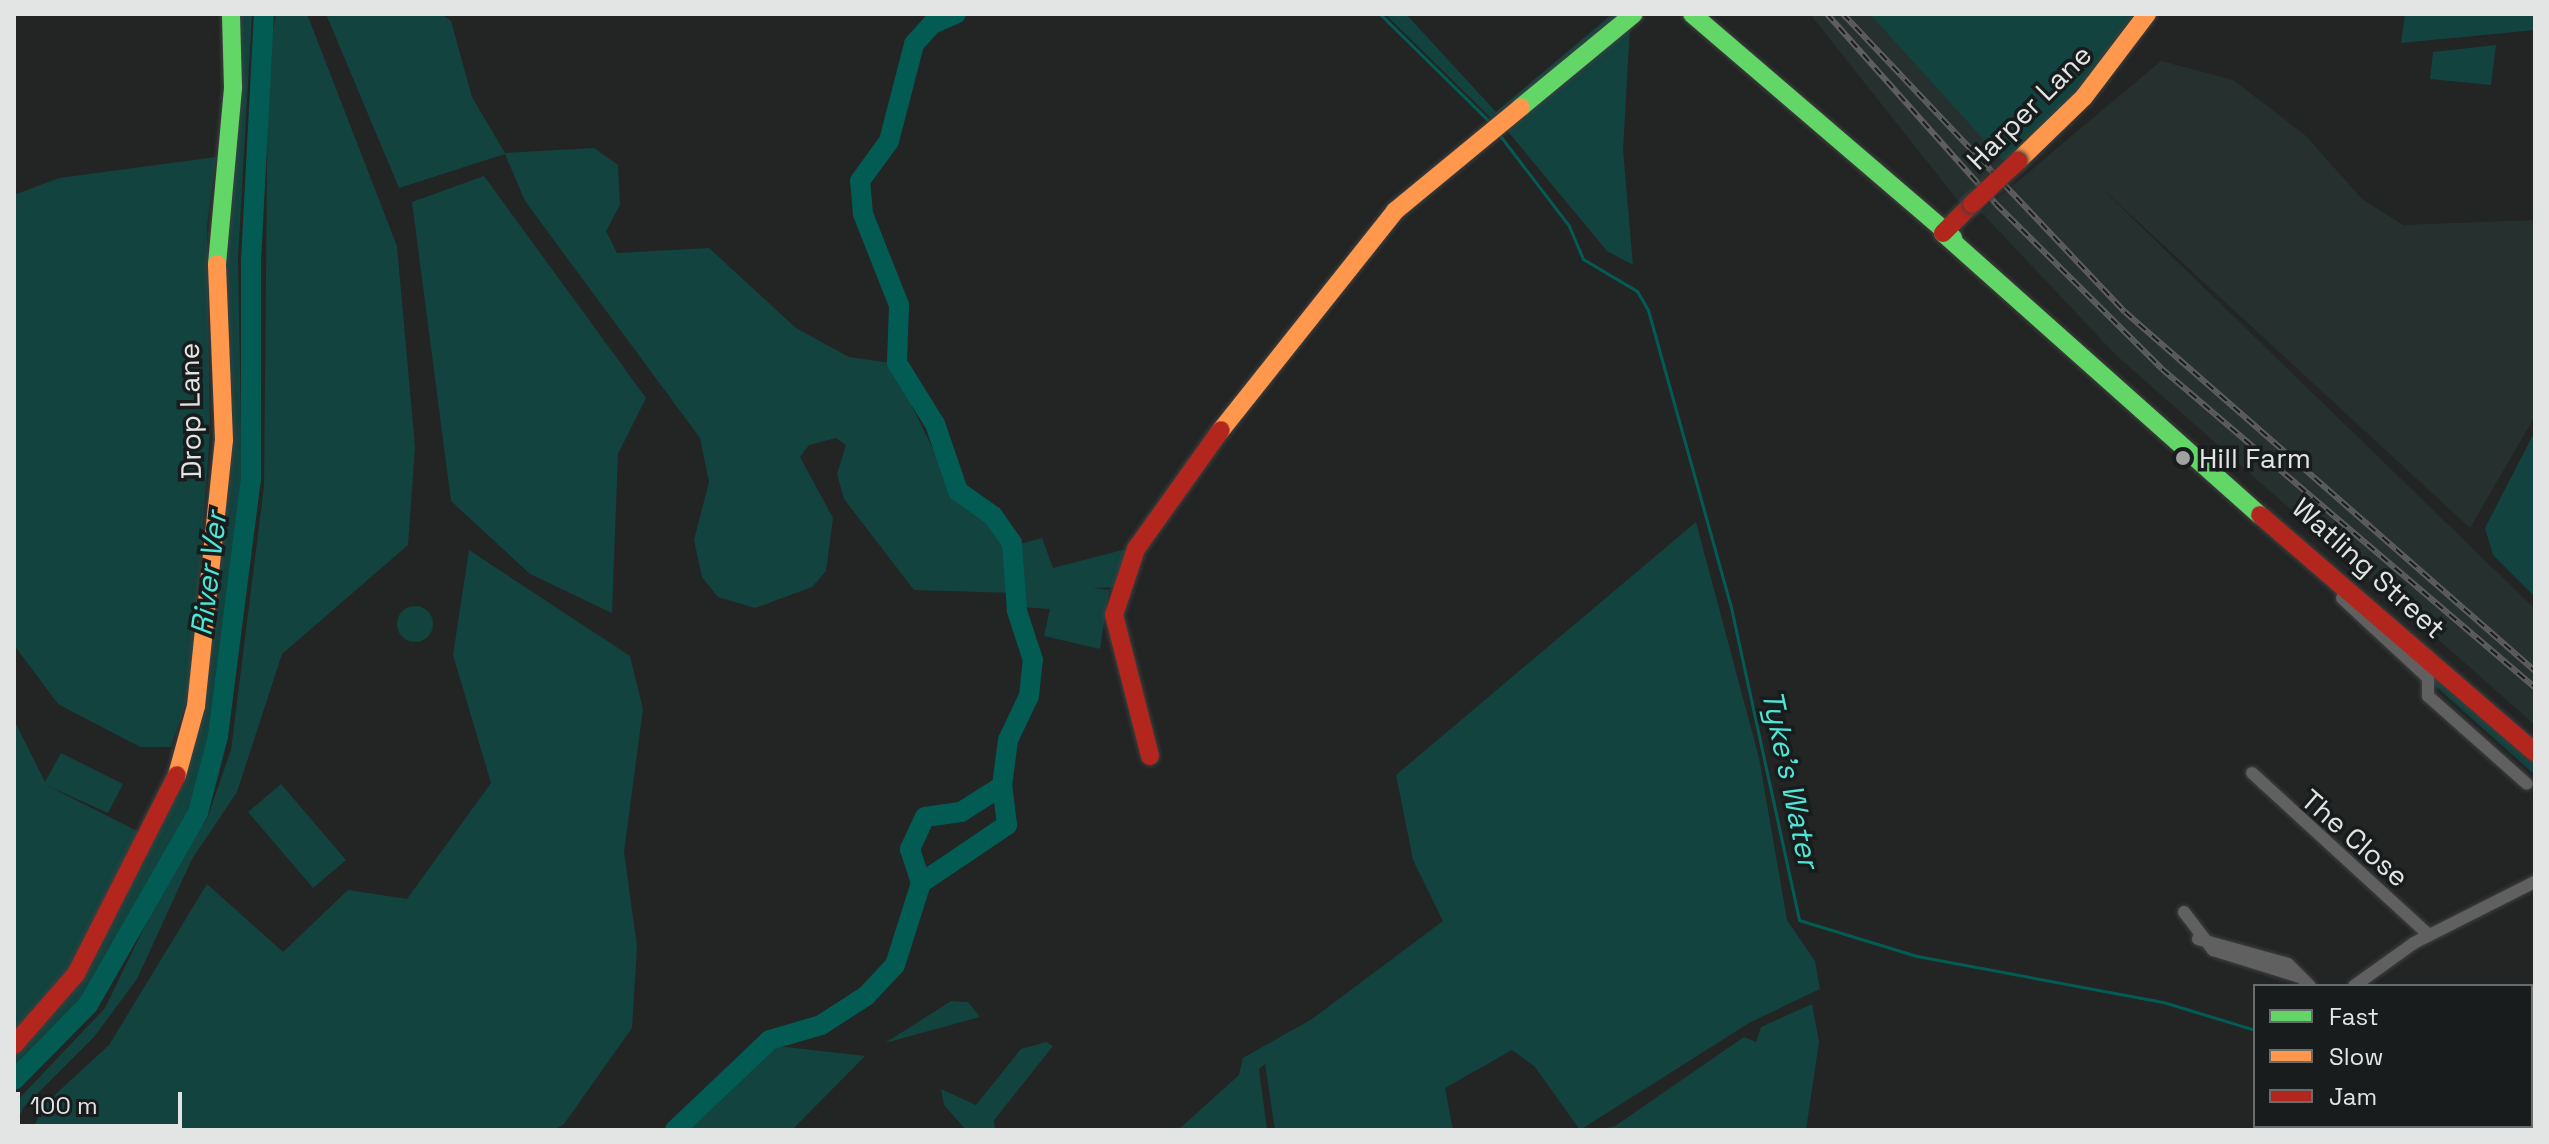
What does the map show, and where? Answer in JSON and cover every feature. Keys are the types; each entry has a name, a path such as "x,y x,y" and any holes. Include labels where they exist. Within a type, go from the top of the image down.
{"street":[{"name":"Drop Lane","path":"14,1045 76,974 133,870 170,800 196,706 224,440 217,253 233,87 231,14"},
{"path":"1150,756 1114,615 1117,589 1136,549 1268,364 1395,211 1634,14"},
{"name":"Watling Street","path":"1692,14 1943,233 1973,267 1984,269 2308,549 2433,673 2535,752"},
{"name":"Harper Lane","path":"1943,233 2084,97 2147,14"},
{"path":"2433,673 2428,696 2527,784"},
{"name":"The Close","path":"2252,773 2429,935"},
{"path":"2357,984 2429,935 2535,882"},
{"path":"2184,912 2198,939 2305,982"}],"shaded area":[{"path":"234,14 252,14 238,258 242,481 207,767 194,807 86,1003 14,1076 14,1048 64,995 143,857 200,699"},
{"path":"276,14 307,14 397,246 415,447 408,545 282,654 237,792 192,859 137,979 94,1037 23,1108 14,1130 14,1104 105,1008 176,862 207,819 231,750 264,486 268,60"},
{"path":"326,14 441,14 451,21 472,97 505,153 594,148 618,165 620,205 606,231 617,253 709,248 796,328 849,357 891,363 954,492 988,515 1009,544 1014,593 914,590 844,499 837,474 846,445 836,438 809,445 800,457 833,518 826,571 812,587 755,608 718,597 702,577 694,540 709,482 700,438 525,201 505,154 399,188"},
{"path":"1385,14 1406,14 1496,112 1612,14 1627,14 1495,122"},
{"path":"1810,14 2124,14 2031,130 1960,203"},
{"path":"1870,14 2135,14 2069,103 2005,163"},
{"path":"2405,14 2535,14 2535,30 2401,43"},
{"path":"1630,26 1623,150 1633,265 1607,251 1505,128"},
{"path":"2496,45 2491,85 2430,79 2433,52"},
{"path":"2161,61 2233,80 2305,135 2362,199 2403,225 2535,220 2535,416 2470,528 2094,181 2535,609 2535,725 2116,355 1981,212"},
{"path":"216,157 207,226 210,433 191,688 171,747 140,747 58,704 14,645 14,195 59,178"},
{"path":"484,176 646,398 618,454 612,613 530,574 451,501 412,202"},
{"path":"2535,431 2535,597 2493,555 2485,528"},
{"path":"1696,522 1759,758 1787,920 1815,961 1820,989 1749,1023 1580,1130 1535,1067 1512,1050 1445,1088 1453,1130 1275,1130 1265,1064 1259,1069 1267,1130 1178,1130 1239,1075 1243,1058 1312,1019 1443,921 1413,860 1396,775"},
{"path":"1042,538 1053,568 1130,548 1115,587 1093,588 1109,590 1100,649 1044,636 1050,609 1020,607 1016,545"},
{"path":"469,550 630,656 643,709 624,852 637,946 632,1028 564,1124 554,1130 32,1130 45,1104 109,1045 207,884 283,952 348,890 407,899 491,783 453,655"},
{"path":"415,606 427,612 433,624 427,636 415,642 403,636 397,624 403,612"},
{"path":"2439,679 2535,761 2535,775 2431,682"},
{"path":"14,720 45,782 61,753 123,784 108,813 46,785 145,835 72,972 14,1034"},
{"path":"281,784 346,860 313,888 248,812"},
{"path":"951,1001 968,1002 980,1017 885,1043"},
{"path":"1812,1004 1819,1042 1806,1130 1598,1130 1615,1126 1744,1037 1756,1042 1761,1027"},
{"path":"1046,1042 1053,1046 994,1120 995,1130 966,1130 944,1105 941,1089 976,1105 1021,1049"},
{"path":"768,1045 865,1056 792,1130 679,1130"}],"waterway":[{"name":"River Ver","path":"14,1080 88,1005 198,813 218,736 251,480 251,261 264,14"},
{"path":"675,1130 770,1040 821,1025 866,996 895,965 921,883 1007,825 1002,786 1008,740 1029,696 1033,660 1017,611 1012,543 993,516 958,491 935,424 897,363 899,305 863,214 860,181 889,141 914,44 932,24 956,14"},
{"path":"1380,14 1491,123"},
{"name":"Tyke's Water","path":"1498,133 1569,226 1583,259 1637,291 1648,310 1730,603 1799,920 1917,956 2163,1002 2253,1029"},
{"path":"921,883 910,849 925,817 961,812 1002,786"}],"railway":[{"path":"1827,14 1996,204 2162,369 2535,688"},
{"path":"1843,14 2125,312 2535,671"}],"traffic: fast":[{"path":"217,264 233,87 231,14"},
{"path":"1521,107 1634,14"},
{"path":"1692,14 1953,238"},
{"path":"1943,233 2260,515"}],"traffic: slow":[{"path":"2018,161 2084,97 2147,14"},
{"path":"1221,430 1395,211 1521,107"},
{"path":"177,775 196,706 224,440 217,264"}],"traffic: jam":[{"path":"1972,204 2018,161"},
{"path":"1943,233 1972,204"},
{"path":"1150,756 1114,615 1136,549 1221,430"},
{"path":"2260,515 2535,752"},
{"path":"14,1045 76,974 177,775"}],"place":[{"name":"Hill Farm","path":"2183,458"}]}
